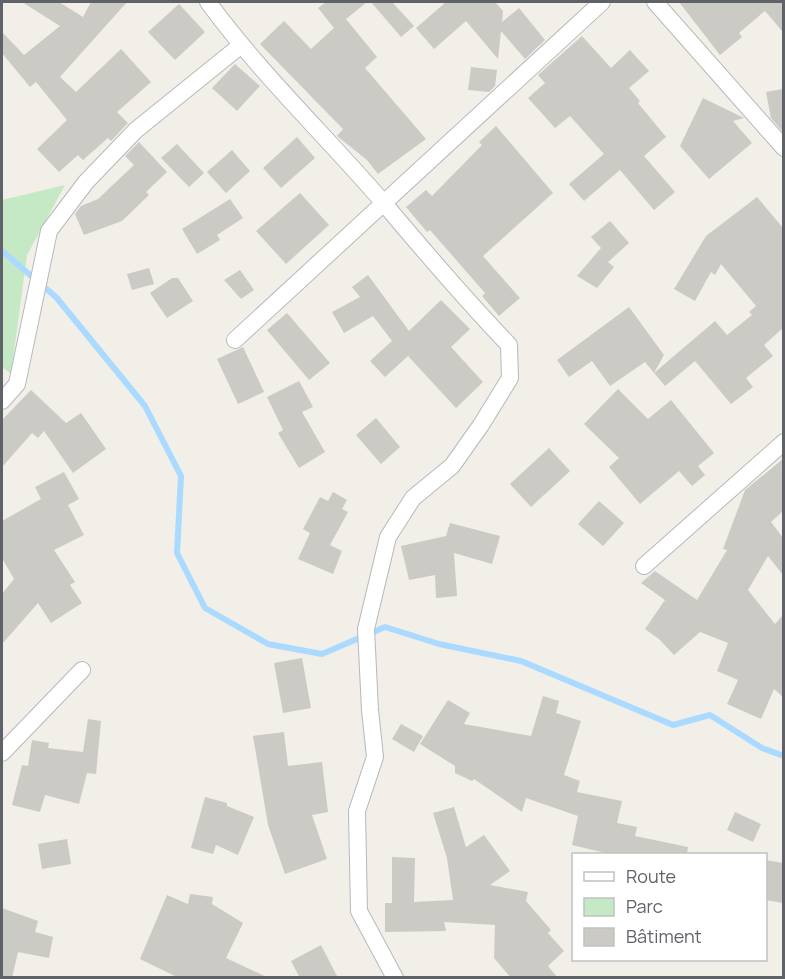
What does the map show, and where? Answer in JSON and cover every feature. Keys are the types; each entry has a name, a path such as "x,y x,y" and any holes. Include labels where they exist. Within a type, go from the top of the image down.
{"street":[{"path":"208,2 240,46 382,202 448,282 509,345 510,378 452,465 413,498 388,537 366,629 375,756 357,811 359,911 395,978"},
{"path":"235,340 382,202 602,2"},
{"path":"655,2 783,148"},
{"path":"2,401 17,384 49,231 86,182 136,130 240,46"},
{"path":"644,566 783,442"},
{"path":"2,753 82,670"}],"green space":[{"path":"65,185 27,255 11,374 2,367 2,200"}],"building":[{"path":"22,2 59,2 83,17 91,2 127,2 60,77 76,92 121,49 151,82 117,112 128,123 111,141 108,138 83,160 78,155 59,172 37,149 67,120 36,82 30,87 2,53 2,32 24,55 60,26"},
{"path":"326,2 367,2 346,19 377,57 365,68 426,139 378,174 367,160 337,136 343,129 260,44 284,21 311,49 334,28 318,8"},
{"path":"371,2 392,2 414,26 401,37"},
{"path":"446,2 495,2 503,11 502,22 519,8 545,40 525,59 501,31 498,59 466,21 434,49 416,28"},
{"path":"679,2 783,2 783,32 765,11 739,33 742,37 720,55"},
{"path":"179,4 205,32 175,60 148,32"},
{"path":"582,36 611,68 630,50 649,71 629,88 640,101 638,103 666,137 644,156 675,192 654,210 620,170 584,201 569,184 604,154 570,116 555,128 528,98 545,83 538,75"},
{"path":"235,64 260,86 237,111 212,88"},
{"path":"471,67 497,70 495,86 489,92 468,90"},
{"path":"783,89 783,132 771,118 766,92"},
{"path":"703,98 744,118 733,121 752,143 709,179 680,146"},
{"path":"496,126 553,193 483,256 520,298 499,316 482,296 485,293 430,230 427,232 406,207 426,190 432,196 482,145 479,142"},
{"path":"297,137 315,158 281,188 263,168"},
{"path":"139,142 167,172 146,192 149,195 122,221 84,235 75,214 81,206 98,199 134,165 125,156"},
{"path":"177,144 204,173 189,187 161,158"},
{"path":"232,150 250,171 226,193 207,172"},
{"path":"300,193 329,225 286,264 256,231"},
{"path":"757,197 783,228 783,328 764,345 773,356 746,378 753,387 731,404 695,361 665,386 654,373 715,321 727,335 752,315 749,312 756,306 721,264 715,275 711,272 695,301 674,289 706,236"},
{"path":"230,199 243,218 217,235 220,240 197,254 182,229"},
{"path":"610,221 629,243 608,262 614,267 597,288 577,276 601,248 591,237"},
{"path":"149,268 154,284 132,290 127,274"},
{"path":"240,270 254,290 241,299 224,280"},
{"path":"368,275 409,331 441,300 470,329 451,347 483,382 456,408 408,356 385,377 370,361 392,341 373,316 344,333 332,312 360,297 352,287"},
{"path":"172,278 178,278 193,301 167,318 150,293"},
{"path":"629,307 664,355 654,373 645,362 610,386 592,361 569,377 557,360"},
{"path":"287,313 330,363 309,380 267,330"},
{"path":"243,347 264,392 238,404 217,359"},
{"path":"299,381 313,407 302,412 325,452 299,468 278,433 283,430 267,397"},
{"path":"618,389 648,419 671,400 714,453 698,466 705,475 692,486 679,471 640,504 609,467 619,458 584,424"},
{"path":"31,390 66,423 81,413 106,449 73,473 44,431 38,438 32,433 2,467 2,420"},
{"path":"376,418 400,447 381,464 356,435"},
{"path":"549,448 570,471 531,507 510,484"},
{"path":"783,459 783,511 771,522 783,538 783,575 768,556 748,590 775,624 783,615 783,697 774,689 761,719 727,704 738,680 717,671 728,643 700,632 674,655 659,639 645,629 665,600 641,583 655,571 697,600 727,550 723,549 745,490"},
{"path":"64,472 79,499 68,505 84,535 54,550 75,582 70,585 82,603 51,623 38,603 2,644 2,594 14,579 2,558 2,521 41,499 35,487"},
{"path":"333,492 347,500 342,509 348,512 330,545 342,551 333,574 298,559 310,533 303,529 320,497 328,501"},
{"path":"599,501 624,523 603,546 578,524"},
{"path":"450,523 500,536 492,564 454,553 457,596 436,598 435,575 409,580 401,546 446,536"},
{"path":"302,658 311,708 283,713 274,663"},
{"path":"543,696 559,701 556,713 581,721 564,775 580,781 577,792 622,801 617,823 637,827 635,836 688,847 687,853 606,853 572,845 578,816 526,798 522,812 474,779 472,781 455,773 455,766 420,744 448,700 470,713 464,724 531,736"},
{"path":"88,719 101,721 96,774 87,773 79,804 45,795 40,812 12,805 22,765 28,766 32,740 49,743 48,748 83,752"},
{"path":"401,724 423,736 414,752 392,739"},
{"path":"284,732 288,766 322,762 328,812 312,815 327,859 285,874 268,825 253,736"},
{"path":"205,797 227,803 227,806 254,817 238,855 216,845 213,854 191,848"},
{"path":"454,807 466,847 484,835 510,871 490,885 528,892 526,901 551,930 548,933 564,951 548,966 558,978 511,978 494,958 495,925 444,922 446,931 385,932 385,903 392,903 392,857 415,858 414,902 453,900 447,858 433,813"},
{"path":"735,812 761,824 753,842 727,830"},
{"path":"67,839 71,864 42,869 38,844"},
{"path":"767,860 783,863 783,903 767,900"},
{"path":"190,894 213,897 212,904 243,923 226,958 269,978 179,978 140,959 167,895 188,904"},
{"path":"2,908 38,921 35,932 53,937 49,958 18,952 12,978 2,978"},
{"path":"321,945 338,978 300,978 291,961"}],"waterway":[{"path":"2,251 56,297 145,406 181,476 177,553 205,608 268,644 322,654 385,627 439,644 521,661 673,725 710,715 762,748 784,756"}]}
